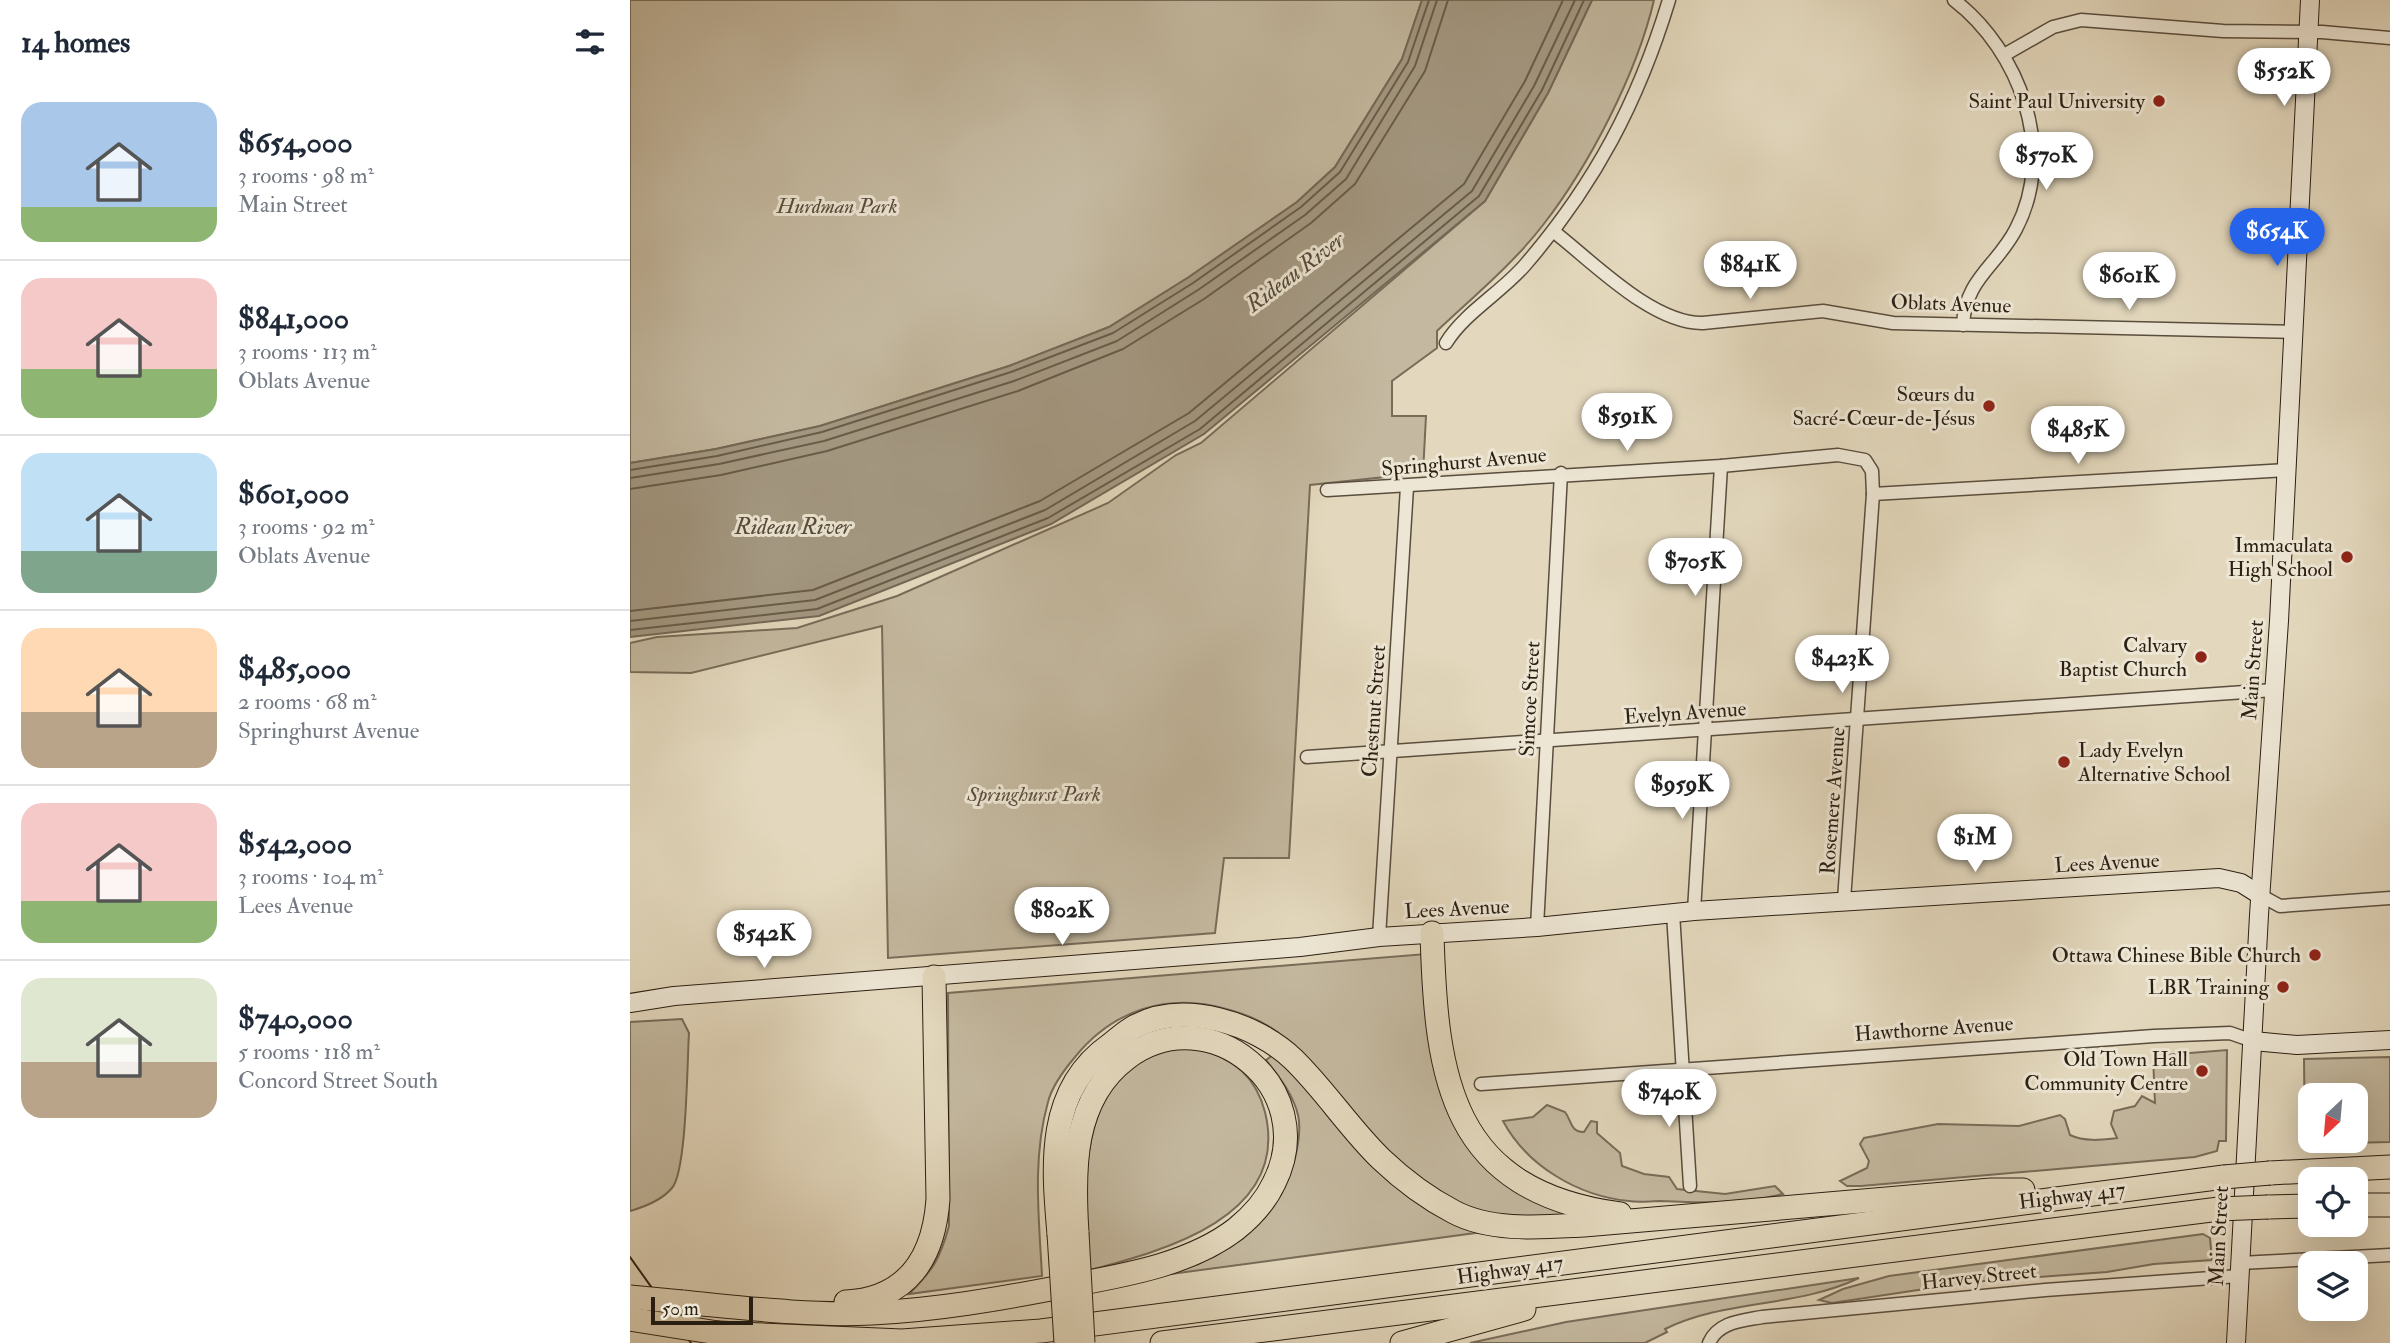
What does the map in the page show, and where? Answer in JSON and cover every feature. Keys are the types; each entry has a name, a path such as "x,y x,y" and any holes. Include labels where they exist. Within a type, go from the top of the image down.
{"highway":[{"path":"1432,933 1438,1015 1446,1072 1461,1116 1482,1150 1513,1178 1546,1195 1613,1213 1672,1217"},
{"path":"682,1302 858,1301 888,1292 919,1265 934,1234 939,1199 934,977"},
{"path":"1083,1343 1054,1153 1062,1107 1078,1076 1105,1048 1136,1026 1164,1017 1195,1016 1223,1021 1252,1031 1291,1057 1380,1158 1432,1200 1480,1221 1532,1227 1991,1190 2110,1191"},
{"path":"630,1297 756,1311 874,1313 1007,1297 1108,1278 1173,1261 1236,1230 1257,1210 1274,1184 1284,1156 1286,1127 1282,1101 1269,1081 1251,1062 1223,1045 1202,1039 1154,1044 1129,1057 1106,1077 1090,1102 1078,1144 1068,1233 1066,1343"},
{"name":"Highway 417","path":"630,1318 718,1333 902,1341 1041,1331 2224,1177 2390,1167"},
{"path":"2368,1205 2390,1205"},
{"path":"1162,1343 2219,1209 2298,1206"},
{"path":"1402,1343 1493,1316 1656,1279"}],"main road":[{"name":"Main Street","path":"2236,1343 2260,895 2287,470 2310,0"},
{"name":"Lees Avenue","path":"630,1001 1844,900 2219,878 2241,883 2260,895"},
{"name":"Hawthorne Avenue","path":"2253,1041 2297,1045 2390,1040"}],"street":[{"path":"1446,343 1513,279 1553,231 1614,140 1646,71 1669,0"},
{"path":"1954,0 1986,30 2004,55 2024,96 2031,130 2033,167 2021,221 2009,242 1969,293 1963,325"},
{"path":"2004,55 2053,27 2081,20 2223,31 2308,32 2390,38"},
{"name":"Oblats Avenue","path":"1553,231 1657,309 1685,322 1703,323 1823,311 1893,323 2294,332"},
{"name":"Springhurst Avenue","path":"1327,491 1851,455 1865,460 1872,471 1873,494"},
{"path":"1694,911 1702,732 1721,466"},
{"path":"1873,494 2287,470"},
{"name":"Simcoe Street","path":"1537,927 1561,474"},
{"name":"Chestnut Street","path":"1379,937 1407,487"},
{"name":"Rosemere Avenue","path":"1844,900 1873,494"},
{"name":"Evelyn Avenue","path":"1307,757 1702,732 2274,690"},
{"path":"2260,895 2280,906 2390,898"},
{"path":"1672,914 1690,1186"},
{"name":"Hawthorne Avenue","path":"1481,1084 2154,1035 2230,1033 2253,1041"},
{"name":"Harvey Street","path":"1709,1343 1713,1333 1724,1327 1762,1317 2390,1255"}],"green space":[{"name":"Hurdman Park","path":"630,0 1422,0 1402,59 1335,167 1297,202 1189,277 1109,327 1009,366 820,426 716,449 630,463"},
{"name":"Springhurst Park","path":"1592,0 1654,0 1624,88 1594,147 1560,201 1519,253 1437,331 1437,348 1392,381 1392,416 1426,416 1423,473 1310,485 1289,858 1224,858 1215,933 888,958 882,626 691,673 630,672 630,643 657,637 797,628 897,596 1108,503 1176,455 1201,443 1485,201 1548,93"},
{"path":"1426,954 1451,1114 1575,1210 1574,1217 1528,1218 1498,1215 1454,1201 1405,1168 1304,1058 1270,1027 1241,1014 1204,1004 1163,1004 1143,1009 1106,1027 1075,1057 1052,1090 1043,1123 1038,1167 1042,1276 909,1294 935,1263 949,1226 948,993"},
{"path":"682,1019 689,1033 683,1139 677,1177 672,1188 663,1196 630,1211 630,1022"},
{"path":"1200,1049 1223,1058 1242,1071 1261,1100 1265,1112 1268,1148 1259,1179 1240,1204 1214,1224 1150,1253 1087,1271 1085,1211 1090,1146 1098,1116 1111,1089 1131,1067 1158,1051"},
{"path":"2227,1050 2226,1141 2219,1141 2217,1151 2195,1157 1861,1186 1847,1186 1840,1181 1867,1168 1869,1161 1860,1144 1864,1138 1938,1124 2019,1126 2060,1115 2065,1119 2070,1135 2087,1140 2117,1138 2111,1124 2114,1111 2135,1106 2142,1096 2155,1103 2153,1056"},
{"path":"1273,1055 1328,1109 1490,1231 1171,1274 1213,1255 1249,1232 1264,1218 1287,1181 1297,1148 1299,1120 1289,1093 1266,1060"},
{"path":"2390,1057 2390,1142 2368,1143 2368,1083 2304,1083 2304,1059"},
{"path":"1547,1105 1565,1112 1579,1132 1584,1132 1591,1121 1597,1122 1597,1133 1620,1153 1622,1166 1644,1174 1669,1177 1677,1189 1725,1194 1775,1186 1783,1194 1722,1202 1633,1202 1591,1193 1540,1165 1513,1137 1503,1121 1533,1117"},
{"path":"2203,1234 2210,1238 2212,1260 2154,1264 2107,1272 1971,1282 1832,1303 1819,1300 1843,1289 1889,1276"},
{"path":"1859,1278 1811,1294 1688,1319 1665,1329 1667,1332 1645,1343 1470,1343 1566,1322"}],"water":[{"name":"Rideau River","path":"1422,0 1592,0 1548,93 1485,201 1204,434 1051,524 819,616 630,637 630,463 716,449 820,426 1009,366 1109,327 1189,277 1297,202 1335,167 1402,59"}],"tram line":[{"path":"630,1257 691,1343"}],"place":[{"name":"Saint Paul University","path":"2159,101"},
{"name":"Sœurs du Sacré-Cœur-de-Jésus","path":"1989,406"},
{"name":"Immaculata High School","path":"2347,557"},
{"name":"Calvary Baptist Church","path":"2201,657"},
{"name":"Lady Evelyn Alternative School","path":"2064,762"},
{"name":"Ottawa Chinese Bible Church","path":"2315,955"},
{"name":"LBR Training","path":"2283,987"},
{"name":"Old Town Hall Community Centre","path":"2202,1071"}]}
